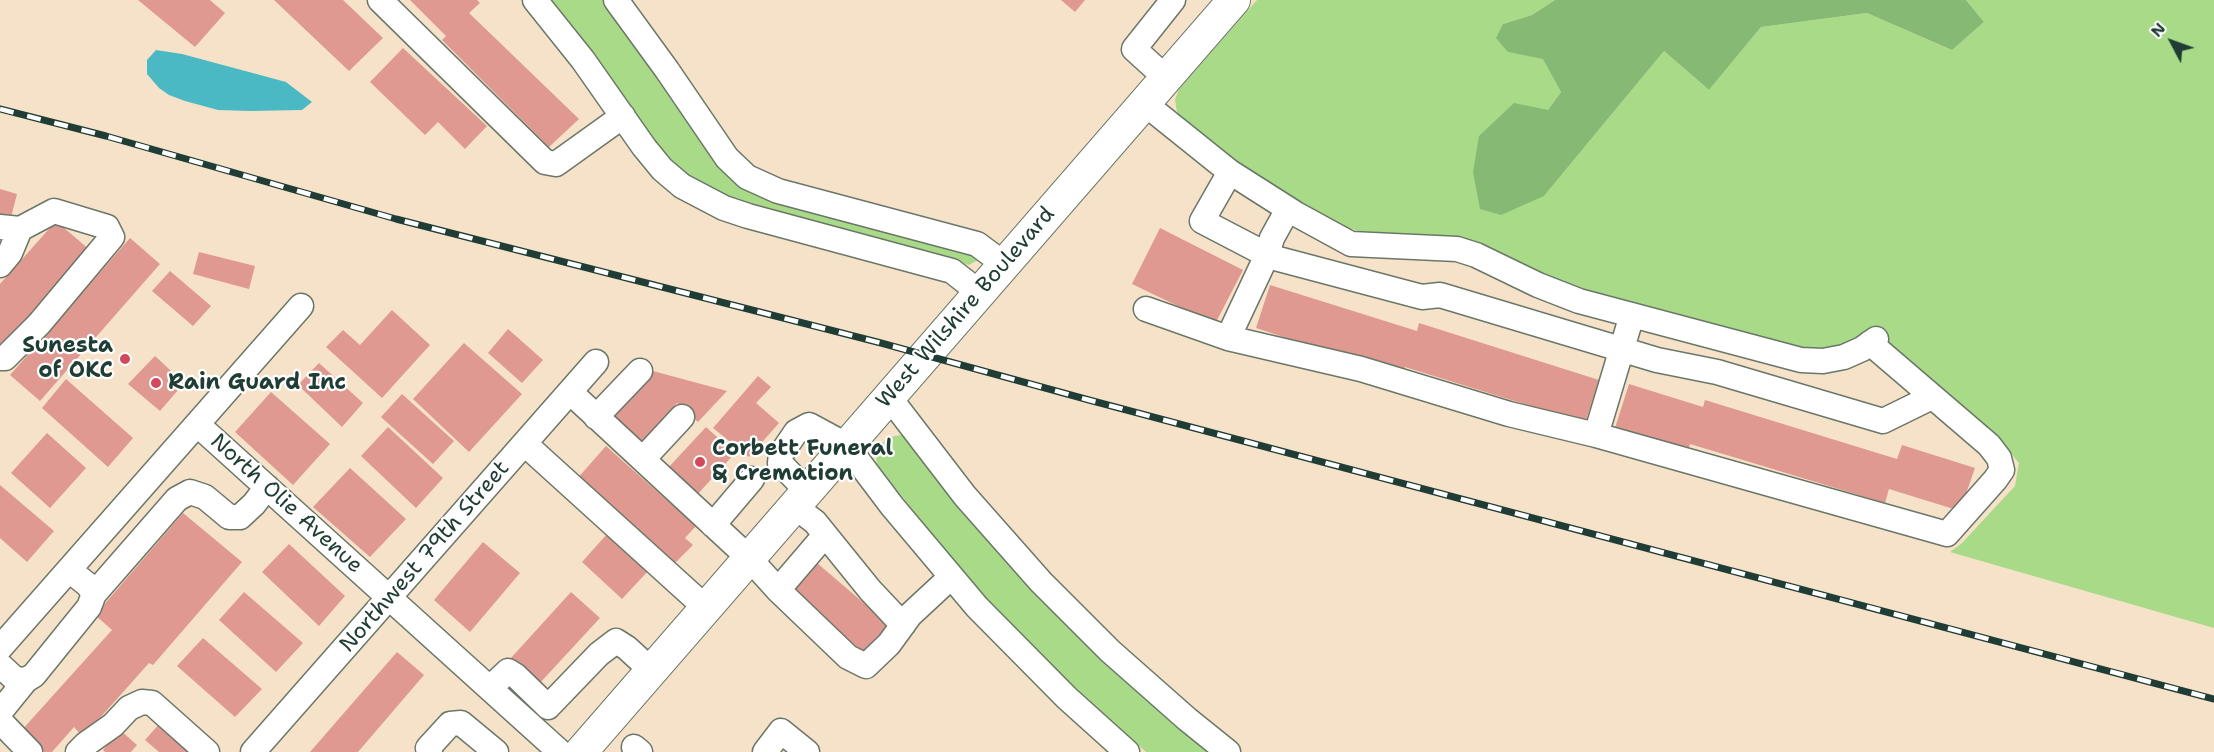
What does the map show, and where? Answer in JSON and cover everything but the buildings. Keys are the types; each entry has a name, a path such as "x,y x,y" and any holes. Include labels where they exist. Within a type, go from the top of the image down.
{"main road":[{"name":"West Wilshire Boulevard","path":"581,752 1234,0"}],"street":[{"path":"380,0 544,162 555,164 623,116"},
{"path":"535,0 583,60 662,169 699,196 748,216 952,271 980,293"},
{"path":"616,0 727,158 747,177 778,191 977,244 1004,264"},
{"path":"1166,78 1134,49 1173,0"},
{"path":"1144,103 1230,172 1288,209 1351,244 1458,249 1579,301 1801,360 1823,361 1844,357 1873,341 1932,397 1989,445 1999,458 2002,470 1947,534 1596,435 1509,414 1361,369 1228,338 1146,309"},
{"path":"1230,172 1202,221 1267,255 1422,297 1440,295 1657,360 1717,372 1882,421 1932,397"},
{"path":"1228,338 1267,255 1272,238 1288,209"},
{"path":"0,265 10,253 10,228 54,211 107,227 112,237 39,324 5,358 0,358"},
{"path":"0,648 302,306"},
{"path":"1596,435 1632,315"},
{"name":"Northwest 79th Street","path":"253,752 596,362"},
{"path":"596,417 640,371"},
{"path":"570,392 749,558 778,590 848,657 866,666 889,644 910,615 951,577"},
{"path":"889,397 965,495 1041,582 1110,651 1228,752"},
{"path":"643,459 682,417"},
{"name":"North Olie Avenue","path":"198,425 560,752"},
{"path":"903,625 870,590 815,522 780,463 781,454 796,432 809,425 846,445 892,506 951,577 1067,698 1127,752"},
{"path":"525,444 706,608"},
{"path":"713,525 752,479"},
{"path":"0,712 26,680 34,675 89,607 94,594 177,499 190,492 205,497 229,517 240,516 254,504 267,487"},
{"path":"778,590 825,535"},
{"path":"97,539 122,563"},
{"path":"69,570 88,585 94,594"},
{"path":"530,725 599,654 616,641 652,671"},
{"path":"0,665 15,679 26,680"},
{"path":"490,688 508,671 548,707"},
{"path":"78,752 113,725 129,708 142,702 152,704 207,752"},
{"path":"0,721 30,752"},
{"path":"430,752 428,748 450,724 461,723 496,752"},
{"path":"765,752 781,731 807,752"}],"green space":[{"path":"547,0 604,0 723,165 977,256 978,260 969,265 719,198 667,162"},
{"path":"1257,0 1555,0 1532,15 1503,24 1508,52 1543,58 1561,92 1548,110 1544,196 1664,51 1709,90 1761,27 1867,13 1952,50 1984,22 1966,0 2214,0 2214,628 1950,552 1961,544 2015,486 2019,463 2001,442 1849,343 1833,348 1805,349 1568,285 1453,237 1411,237 1360,231 1289,205 1181,119 1175,100 1179,89"},
{"path":"1555,0 1966,0 1984,22 1952,50 1867,13 1761,27 1709,90 1664,51 1544,196 1501,215 1480,209 1473,172 1479,136 1514,103 1548,110 1561,92 1543,59 1508,52 1496,38 1503,24 1532,15"},
{"path":"901,435 912,441 1216,752 1146,752 1068,681 975,588 877,465 876,455 880,445 889,437"}],"water":[{"path":"156,50 182,54 286,82 312,102 302,110 250,111 218,110 185,101 159,88 147,74 147,60"}],"railway":[{"path":"0,109 106,136 396,219 881,343 2214,699"}],"place":[{"name":"Sunesta of OKC","path":"125,359"},
{"name":"Rain Guard Inc","path":"156,383"},
{"name":"Corbett Funeral & Cremation","path":"700,462"}]}
